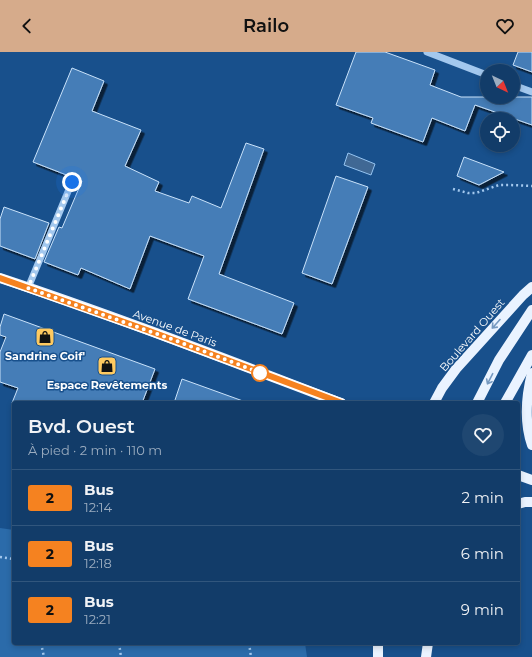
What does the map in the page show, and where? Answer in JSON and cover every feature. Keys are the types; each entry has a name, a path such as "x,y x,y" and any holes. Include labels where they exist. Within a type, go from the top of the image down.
{"main road":[{"name":"Avenue de Paris","path":"0,278 174,340 336,401"},
{"name":"Boulevard Ouest","path":"435,401 442,388 456,369 532,287"},
{"path":"478,401 499,360 532,310"},
{"path":"506,401 532,355"},
{"path":"532,373 527,401 526,418 532,445"},
{"path":"302,388 318,401"},
{"path":"520,476 532,480"},
{"path":"520,503 532,502"},
{"path":"378,645 378,657"},
{"path":"426,657 428,645"}],"street":[{"path":"427,52 480,72"},
{"path":"520,88 532,92"},
{"path":"28,288 72,182"}],"path":[{"path":"453,189 468,193 476,193 499,185 532,186"},
{"path":"0,557 12,559"},
{"path":"41,645 44,657"},
{"path":"119,645 121,657"},
{"path":"249,645 252,657"}],"shaded area":[{"path":"348,153 375,164 371,175 344,165"},
{"path":"0,528 12,530 12,645 305,645 307,657 0,657"}],"building":[{"path":"356,52 385,52 435,70 430,85 461,97 480,97 480,104 520,104 520,97 532,97 532,125 520,121 520,112 495,112 475,105 465,131 432,118 423,142 371,123 373,118 336,105"},
{"path":"518,52 532,52 532,72 520,68 520,64 513,64"},
{"path":"72,68 104,81 92,111 141,130 125,166 159,182 155,191 189,203 192,196 221,208 246,143 264,149 219,274 294,303 282,334 188,299 204,256 150,236 130,289 81,268 78,275 44,262 59,227 62,228 82,181 33,162"},
{"path":"464,157 504,172 479,185 457,176"},
{"path":"336,176 368,187 332,284 302,273"},
{"path":"4,207 49,223 35,259 0,246 0,219"},
{"path":"4,314 155,369 143,401 13,401 18,388 0,382 0,352 6,337 0,335 0,327"},
{"path":"182,379 243,401 175,401"}],"bus line":[{"name":"2","path":"0,278 147,330 337,401"}],"place":[{"name":"Sandrine Coif'","path":"45,337"},
{"name":"Espace Revêtements","path":"107,366"}],"route":[{"path":"72,182 28,288 174,340 260,373"}]}
